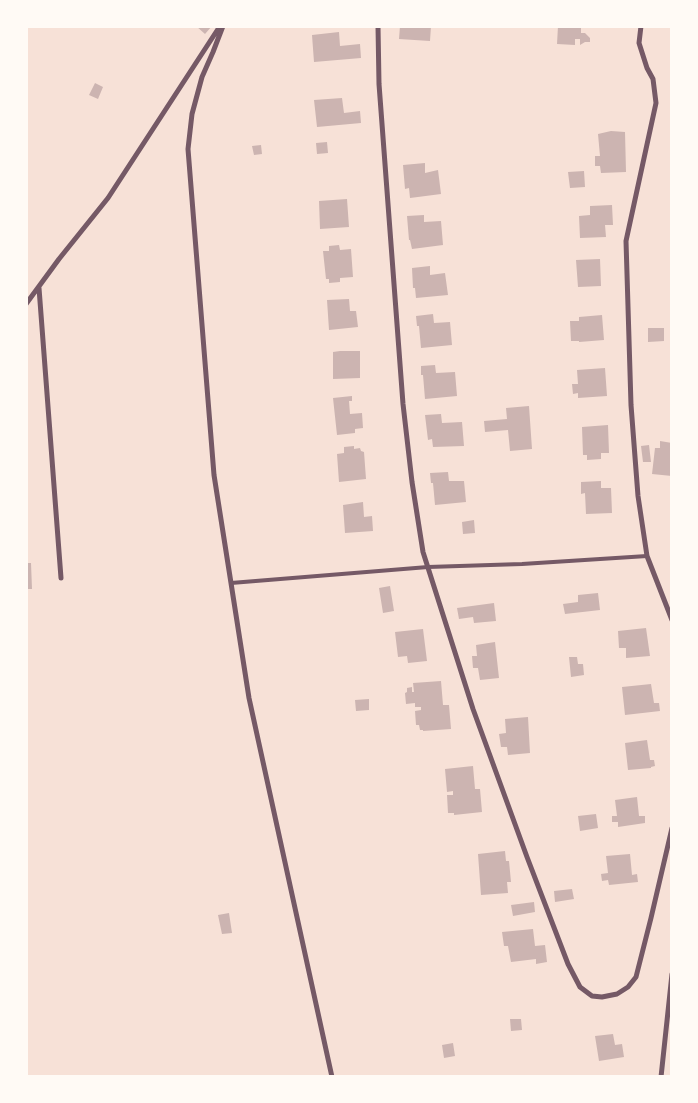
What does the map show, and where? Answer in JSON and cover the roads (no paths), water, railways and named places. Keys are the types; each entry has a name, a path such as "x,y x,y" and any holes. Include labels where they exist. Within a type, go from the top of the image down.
{"street":[{"path":"26,304 59,258 108,198 221,26"},
{"path":"221,26 214,52 202,77 192,114 188,149 214,476 249,698 332,1077"},
{"path":"378,26 379,84 403,404 412,482 423,552 473,709 568,964 580,987 592,996 602,997 617,994 628,987 636,978 672,828"},
{"path":"641,26 639,42 647,68 653,79 656,103 626,241 632,423 638,496 647,556 672,620"},
{"path":"39,287 61,578"},
{"path":"661,1077 672,974"}],"lane":[{"path":"231,583 428,567 522,564 647,556"}]}
